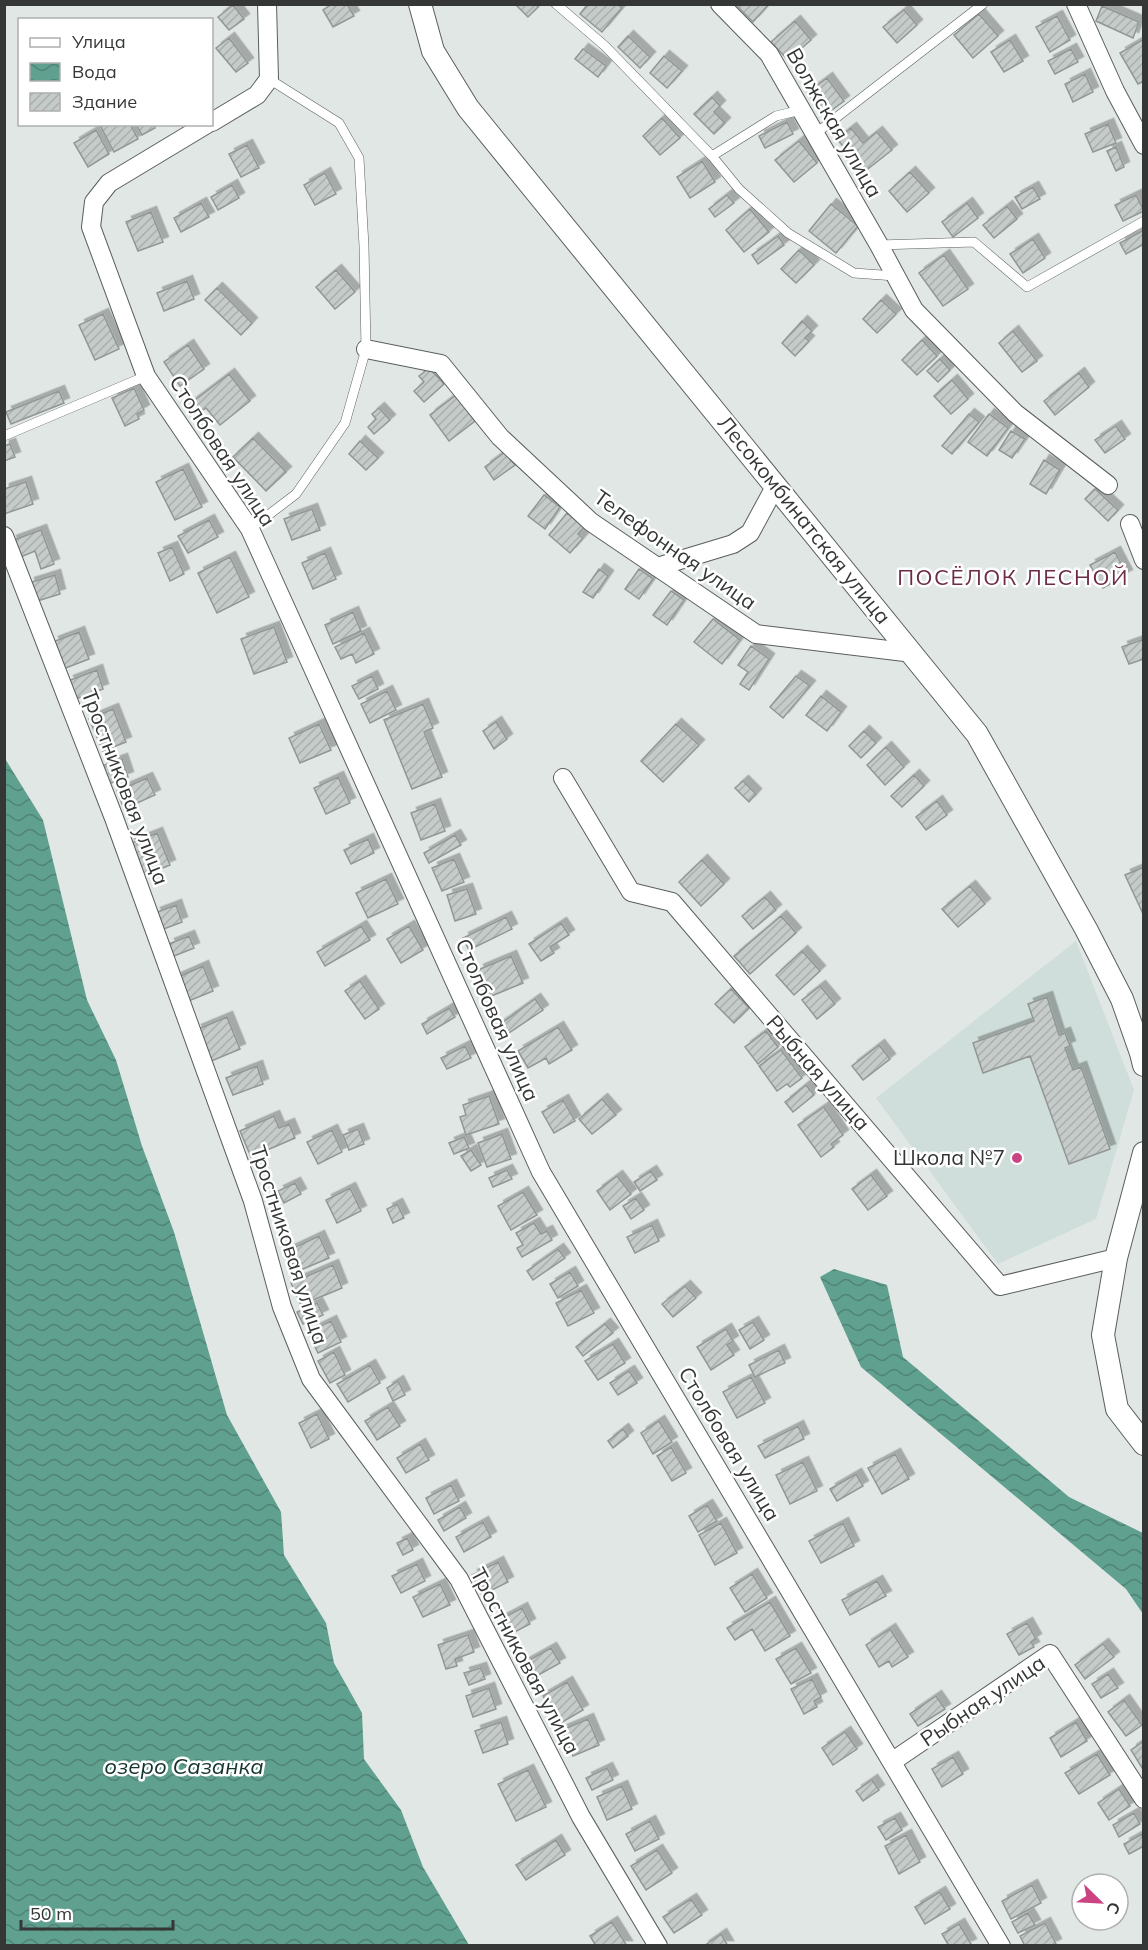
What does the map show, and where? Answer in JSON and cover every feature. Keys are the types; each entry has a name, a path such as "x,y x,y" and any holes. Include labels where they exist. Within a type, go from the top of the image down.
{"street":[{"path":"213,121 257,94 269,79 267,4"},
{"name":"Лесокомбинатская улица","path":"420,4 433,51 468,108 977,734 1122,999 1143,1056"},
{"name":"Волжская улица","path":"720,4 769,54 914,310 1016,413 1108,485"},
{"path":"1076,4 1115,91 1143,145"},
{"name":"Столбовая улица","path":"204,126 109,183 94,202 92,228 146,376 250,529 541,1172 1001,1946"},
{"name":"Телефонная улица","path":"366,349 441,364 500,437 591,522 756,634 913,653"},
{"path":"657,567 733,544 750,532 776,485"},
{"path":"1130,525 1143,560"},
{"name":"Тростниковая улица","path":"4,536 114,818 253,1201 282,1307 311,1379 459,1579 581,1817 658,1946"},
{"name":"Рыбная улица","path":"562,778 631,892 672,902 1000,1286 1116,1258"},
{"path":"1143,1153 1116,1258 1102,1335 1117,1409 1143,1444"},
{"name":"Рыбная улица","path":"893,1761 1050,1654 1143,1799"}],"lane":[{"path":"556,4 605,46 712,156 739,189 788,233 854,273 895,276"},
{"path":"815,134 983,4"},
{"path":"250,529 296,494 345,423 366,349 359,159 339,123 269,79"},
{"path":"712,156 776,116 801,110"},
{"path":"879,245 974,242 1027,287 1143,221"},
{"path":"4,436 146,376"}],"shaded area":[{"name":"Школа №7","path":"1076,941 1134,1090 1096,1219 998,1264 876,1098"}],"water":[{"name":"озеро Сазанка","path":"4,757 43,820 87,1000 116,1060 142,1146 174,1232 227,1415 281,1512 284,1555 326,1623 334,1663 362,1713 364,1759 401,1810 423,1867 469,1945 5,1945"},
{"path":"834,1269 887,1285 903,1357 1069,1497 1143,1533 1143,1614 1126,1589 861,1367 820,1277"}],"building":[{"path":"332,4 347,4 354,16 333,27 323,10"},
{"path":"515,4 536,4 538,7 528,17"},
{"path":"588,4 617,4 622,8 602,32 580,14"},
{"path":"739,4 769,4 753,22 737,6"},
{"path":"233,5 244,19 229,30 218,17"},
{"path":"1102,6 1139,22 1133,38 1096,21"},
{"path":"904,10 917,25 897,43 883,27"},
{"path":"979,14 998,36 973,58 954,35"},
{"path":"1057,16 1070,40 1050,52 1036,27"},
{"path":"795,21 811,40 788,60 771,42"},
{"path":"628,36 650,57 640,68 618,47"},
{"path":"229,38 248,63 236,72 216,48"},
{"path":"1144,39 1144,81 1138,84 1120,53"},
{"path":"1010,40 1023,61 1004,72 991,52"},
{"path":"583,49 606,66 598,77 575,59"},
{"path":"1071,49 1078,62 1055,74 1048,61"},
{"path":"664,56 682,71 667,88 650,73"},
{"path":"1085,74 1093,92 1073,102 1065,84"},
{"path":"827,78 844,101 824,116 807,93"},
{"path":"712,97 720,106 714,112 725,123 714,134 694,114"},
{"path":"662,118 680,138 660,155 643,136"},
{"path":"787,122 793,134 765,148 759,136"},
{"path":"1108,124 1116,143 1093,152 1085,134"},
{"path":"131,126 138,139 114,152 101,127"},
{"path":"137,126 154,126 155,128 142,135"},
{"path":"851,128 863,143 877,132 892,150 864,172 837,139"},
{"path":"96,130 109,154 88,167 74,143"},
{"path":"799,141 817,163 794,182 775,160"},
{"path":"247,145 259,168 241,177 229,154"},
{"path":"1116,147 1124,167 1116,171 1107,151"},
{"path":"702,161 715,182 690,198 677,177"},
{"path":"910,172 929,193 907,212 889,191"},
{"path":"325,173 336,194 315,205 304,185"},
{"path":"232,185 239,198 218,210 211,197"},
{"path":"1033,187 1040,199 1022,209 1015,197"},
{"path":"727,195 734,203 715,217 709,209"},
{"path":"1136,195 1144,211 1123,221 1115,205"},
{"path":"201,203 209,217 181,232 174,218"},
{"path":"967,203 978,218 953,237 942,222"},
{"path":"831,204 858,226 836,253 809,231"},
{"path":"1007,206 1017,219 994,238 983,225"},
{"path":"750,209 769,232 744,252 726,230"},
{"path":"151,212 163,242 138,251 126,222"},
{"path":"1144,230 1144,244 1126,254 1120,243"},
{"path":"778,236 784,245 758,264 752,255"},
{"path":"1033,239 1045,258 1023,273 1010,254"},
{"path":"799,250 814,265 796,283 781,269"},
{"path":"944,255 968,289 943,306 919,273"},
{"path":"336,270 355,292 335,309 316,287"},
{"path":"187,281 194,299 164,311 157,293"},
{"path":"217,288 252,323 241,335 205,300"},
{"path":"881,300 896,314 877,333 863,319"},
{"path":"103,314 119,349 95,360 79,325"},
{"path":"802,321 812,331 805,338 809,341 795,356 782,343"},
{"path":"1013,331 1037,361 1022,372 999,343"},
{"path":"922,340 937,356 917,375 902,360"},
{"path":"188,345 204,369 180,386 164,362"},
{"path":"940,359 950,370 938,382 927,371"},
{"path":"429,368 444,384 424,402 414,391 424,382 419,376"},
{"path":"1079,373 1089,387 1055,415 1044,401"},
{"path":"229,374 250,401 220,425 206,408 199,413 191,403"},
{"path":"952,380 968,399 951,414 934,396"},
{"path":"134,388 144,410 137,414 139,419 125,426 112,398"},
{"path":"59,391 64,403 11,424 6,412"},
{"path":"456,395 475,421 449,441 430,415"},
{"path":"379,408 390,420 374,434 368,427 376,419 372,414"},
{"path":"969,414 979,422 952,454 942,446"},
{"path":"989,414 1008,428 987,456 968,442"},
{"path":"1116,426 1125,439 1105,453 1095,440"},
{"path":"1011,431 1025,439 1012,458 999,450"},
{"path":"253,438 286,472 266,491 233,457"},
{"path":"360,441 378,458 366,470 349,454"},
{"path":"10,444 15,457 4,461 4,446"},
{"path":"505,452 515,465 494,480 485,467"},
{"path":"1044,460 1060,470 1046,494 1030,484"},
{"path":"183,469 202,507 175,520 156,482"},
{"path":"26,482 33,504 4,514 4,489"},
{"path":"1095,489 1118,510 1108,521 1085,499"},
{"path":"544,495 560,507 545,529 528,516"},
{"path":"312,509 320,530 292,540 284,519"},
{"path":"567,513 584,527 578,534 583,538 570,553 549,535"},
{"path":"209,520 218,537 188,553 178,536"},
{"path":"41,530 54,564 41,569 35,551 18,558 11,541"},
{"path":"172,547 184,574 170,581 158,553"},
{"path":"1115,552 1127,575 1103,588 1090,565"},
{"path":"325,553 336,579 313,589 302,563"},
{"path":"230,557 249,597 217,613 198,573"},
{"path":"599,569 608,576 593,598 583,592"},
{"path":"639,569 653,579 639,599 625,589"},
{"path":"55,575 60,594 34,602 29,583"},
{"path":"671,591 684,600 667,625 653,615"},
{"path":"353,612 361,631 333,644 325,625"},
{"path":"713,619 740,640 722,664 694,642"},
{"path":"274,627 287,662 254,674 241,639"},
{"path":"79,632 89,659 63,669 53,642"},
{"path":"364,633 374,654 356,663 352,654 341,659 335,647"},
{"path":"1144,639 1144,659 1129,664 1122,647"},
{"path":"751,646 769,659 749,690 740,684 748,672 738,665"},
{"path":"97,670 103,689 75,699 68,681"},
{"path":"372,676 378,689 359,699 352,686"},
{"path":"796,676 810,686 783,718 770,707"},
{"path":"387,691 396,710 370,723 361,704"},
{"path":"821,696 841,712 827,731 806,715"},
{"path":"423,704 433,728 424,732 442,777 412,789 384,720"},
{"path":"113,709 126,742 103,751 89,719"},
{"path":"496,722 507,739 494,749 483,731"},
{"path":"319,724 331,750 300,763 289,738"},
{"path":"676,724 699,745 663,782 641,761"},
{"path":"864,731 876,743 861,758 849,746"},
{"path":"886,747 904,767 885,785 867,765"},
{"path":"122,759 128,777 108,784 102,766"},
{"path":"914,775 924,786 902,807 891,796"},
{"path":"338,777 350,803 326,814 314,788"},
{"path":"147,778 155,795 124,809 117,791"},
{"path":"743,781 756,794 749,802 735,788"},
{"path":"937,801 947,815 926,830 916,817"},
{"path":"435,804 445,831 421,840 411,813"},
{"path":"157,833 170,865 142,876 129,844"},
{"path":"455,835 461,845 429,863 424,853"},
{"path":"368,839 374,853 351,864 344,850"},
{"path":"454,859 464,882 442,891 432,868"},
{"path":"702,860 724,884 701,906 679,882"},
{"path":"1144,867 1144,916 1125,875"},
{"path":"386,879 398,904 368,918 356,893"},
{"path":"970,886 985,904 958,927 942,909"},
{"path":"467,889 476,914 455,921 447,895"},
{"path":"765,897 776,910 753,929 742,916"},
{"path":"176,905 182,922 161,930 155,913"},
{"path":"781,916 796,933 750,974 734,956"},
{"path":"506,917 512,929 469,950 463,938"},
{"path":"561,923 569,935 550,947 554,953 541,961 529,944"},
{"path":"361,926 370,940 325,966 317,952"},
{"path":"409,926 423,950 401,963 387,939"},
{"path":"189,936 194,948 174,956 169,944"},
{"path":"802,951 820,971 794,995 776,975"},
{"path":"511,956 523,983 489,997 478,970"},
{"path":"203,966 213,991 186,1002 176,978"},
{"path":"360,981 379,1009 365,1019 345,991"},
{"path":"820,986 835,1004 817,1019 802,1000"},
{"path":"731,989 749,1008 734,1023 715,1004"},
{"name":"Школа №7","path":"1047,997 1059,1035 1065,1033 1070,1046 1065,1048 1073,1070 1081,1067 1110,1149 1069,1164 1030,1056 983,1073 973,1043 1034,1021 1028,1004"},
{"path":"535,999 543,1010 506,1035 499,1025"},
{"path":"449,1008 455,1017 427,1034 422,1024"},
{"path":"227,1017 240,1049 209,1062 196,1030"},
{"path":"558,1027 572,1050 549,1064 546,1058 528,1068 518,1051"},
{"path":"766,1031 778,1047 758,1064 745,1047"},
{"path":"879,1045 890,1059 863,1080 852,1066"},
{"path":"465,1046 471,1058 447,1069 441,1058"},
{"path":"781,1050 802,1078 790,1087 787,1084 777,1091 759,1066"},
{"path":"257,1066 263,1084 233,1095 226,1078"},
{"path":"806,1085 814,1095 793,1112 785,1102"},
{"path":"489,1096 499,1124 466,1135 460,1117 466,1115 463,1105"},
{"path":"602,1099 616,1115 592,1134 579,1119"},
{"path":"563,1100 575,1121 554,1133 542,1112"},
{"path":"824,1107 843,1135 831,1144 834,1147 821,1157 798,1125"},
{"path":"274,1116 279,1128 289,1124 295,1138 251,1157 240,1131"},
{"path":"358,1129 364,1144 349,1150 343,1135"},
{"path":"332,1130 342,1152 318,1164 307,1142"},
{"path":"502,1134 511,1159 487,1167 478,1143"},
{"path":"464,1137 469,1148 454,1154 449,1143"},
{"path":"471,1150 481,1165 471,1171 461,1156"},
{"path":"507,1170 512,1179 493,1187 489,1178"},
{"path":"651,1171 657,1180 640,1191 634,1182"},
{"path":"871,1175 887,1196 868,1210 852,1189"},
{"path":"617,1176 631,1194 610,1210 597,1191"},
{"path":"295,1183 301,1194 284,1203 278,1191"},
{"path":"350,1188 361,1211 337,1223 326,1200"},
{"path":"523,1192 537,1215 511,1230 498,1206"},
{"path":"636,1198 644,1210 631,1219 623,1206"},
{"path":"397,1204 404,1218 393,1223 387,1209"},
{"path":"534,1223 541,1234 547,1231 552,1240 522,1257 517,1248 523,1245 516,1233"},
{"path":"652,1225 659,1241 635,1253 627,1237"},
{"path":"319,1236 329,1258 296,1272 287,1251"},
{"path":"558,1249 565,1258 533,1280 527,1271"},
{"path":"333,1265 342,1288 301,1305 291,1283"},
{"path":"570,1272 578,1286 558,1298 550,1284"},
{"path":"685,1286 696,1298 673,1317 662,1304"},
{"path":"581,1290 594,1313 568,1326 556,1303"},
{"path":"317,1303 323,1315 303,1324 297,1312"},
{"path":"331,1321 341,1342 318,1353 308,1332"},
{"path":"753,1322 764,1340 750,1349 739,1330"},
{"path":"605,1324 613,1333 583,1356 576,1347"},
{"path":"726,1329 733,1341 727,1345 734,1355 711,1370 697,1347"},
{"path":"613,1344 625,1363 598,1380 585,1361"},
{"path":"779,1350 785,1363 755,1377 749,1365"},
{"path":"334,1352 345,1375 330,1383 318,1361"},
{"path":"370,1365 380,1383 348,1402 337,1384"},
{"path":"629,1371 637,1383 618,1395 610,1383"},
{"path":"751,1377 765,1403 737,1418 723,1392"},
{"path":"398,1381 405,1395 393,1401 387,1388"},
{"path":"388,1407 400,1426 377,1440 365,1421"},
{"path":"317,1414 329,1439 311,1448 299,1423"},
{"path":"659,1421 672,1442 653,1454 641,1433"},
{"path":"798,1426 804,1439 765,1458 758,1446"},
{"path":"623,1429 628,1436 613,1448 608,1441"},
{"path":"420,1444 429,1460 406,1473 397,1458"},
{"path":"671,1447 686,1473 672,1481 657,1456"},
{"path":"895,1454 909,1479 882,1494 868,1468"},
{"path":"803,1462 817,1491 790,1504 776,1475"},
{"path":"856,1474 863,1486 837,1501 830,1489"},
{"path":"451,1485 459,1501 434,1514 426,1498"},
{"path":"707,1505 717,1521 698,1532 689,1516"},
{"path":"460,1507 466,1518 444,1531 438,1520"},
{"path":"483,1522 491,1537 464,1552 456,1537"},
{"path":"721,1523 737,1553 715,1565 699,1535"},
{"path":"843,1523 854,1546 821,1563 809,1541"},
{"path":"407,1538 413,1550 403,1555 397,1543"},
{"path":"498,1562 508,1582 482,1595 472,1575"},
{"path":"417,1564 425,1581 401,1593 392,1576"},
{"path":"752,1574 767,1598 745,1612 730,1588"},
{"path":"877,1581 886,1596 850,1615 842,1600"},
{"path":"440,1584 450,1605 423,1617 413,1597"},
{"path":"770,1602 790,1636 765,1651 752,1629 735,1640 727,1628"},
{"path":"522,1608 530,1624 509,1635 501,1619"},
{"path":"1027,1623 1036,1639 1031,1642 1034,1647 1019,1655 1007,1634"},
{"path":"890,1629 908,1657 892,1667 889,1661 879,1667 866,1645"},
{"path":"468,1635 474,1652 455,1659 457,1666 446,1669 438,1645"},
{"path":"1103,1644 1114,1657 1085,1679 1075,1665"},
{"path":"551,1648 560,1663 533,1678 524,1663"},
{"path":"796,1648 811,1673 791,1684 776,1659"},
{"path":"481,1668 485,1679 469,1685 464,1673"},
{"path":"1108,1674 1118,1688 1101,1698 1092,1684"},
{"path":"812,1679 821,1697 814,1701 817,1707 804,1714 791,1689"},
{"path":"567,1682 583,1710 559,1724 543,1696"},
{"path":"489,1688 496,1709 473,1717 466,1696"},
{"path":"936,1696 945,1709 918,1726 910,1714"},
{"path":"1124,1700 1142,1725 1126,1736 1108,1712"},
{"path":"588,1719 599,1745 573,1756 562,1730"},
{"path":"501,1722 508,1744 483,1753 475,1731"},
{"path":"1076,1722 1087,1741 1061,1757 1050,1738"},
{"path":"845,1732 857,1749 833,1765 822,1748"},
{"path":"1144,1741 1144,1771 1131,1750"},
{"path":"1097,1754 1110,1775 1079,1794 1065,1773"},
{"path":"953,1757 963,1774 942,1787 932,1769"},
{"path":"607,1768 613,1780 592,1790 586,1778"},
{"path":"528,1770 546,1807 516,1821 498,1784"},
{"path":"872,1780 879,1790 863,1801 856,1791"},
{"path":"622,1786 632,1809 607,1820 597,1797"},
{"path":"1119,1789 1130,1806 1109,1820 1098,1803"},
{"path":"1134,1813 1140,1824 1119,1837 1113,1825"},
{"path":"895,1818 902,1830 886,1840 878,1827"},
{"path":"650,1821 659,1839 635,1851 626,1834"},
{"path":"1142,1834 1144,1846 1129,1854 1124,1844"},
{"path":"906,1835 920,1862 899,1874 885,1846"},
{"path":"556,1840 565,1855 526,1880 516,1865"},
{"path":"657,1850 672,1873 646,1890 631,1866"},
{"path":"1032,1885 1041,1903 1011,1919 1002,1901"},
{"path":"940,1892 950,1909 925,1924 915,1907"},
{"path":"691,1899 702,1915 674,1933 663,1917"},
{"path":"1028,1913 1035,1925 1018,1933 1012,1922"},
{"path":"612,1922 627,1946 596,1946 590,1936"},
{"path":"1045,1923 1056,1944 1025,1946 1020,1936"},
{"path":"959,1924 971,1944 949,1946 942,1934"},
{"path":"721,1934 728,1946 704,1946"}],"place":[{"name":"Школа №7","path":"1017,1158"}],"district":[{"name":"ПОСЁЛОК ЛЕСНОЙ","path":"1013,577"}]}
